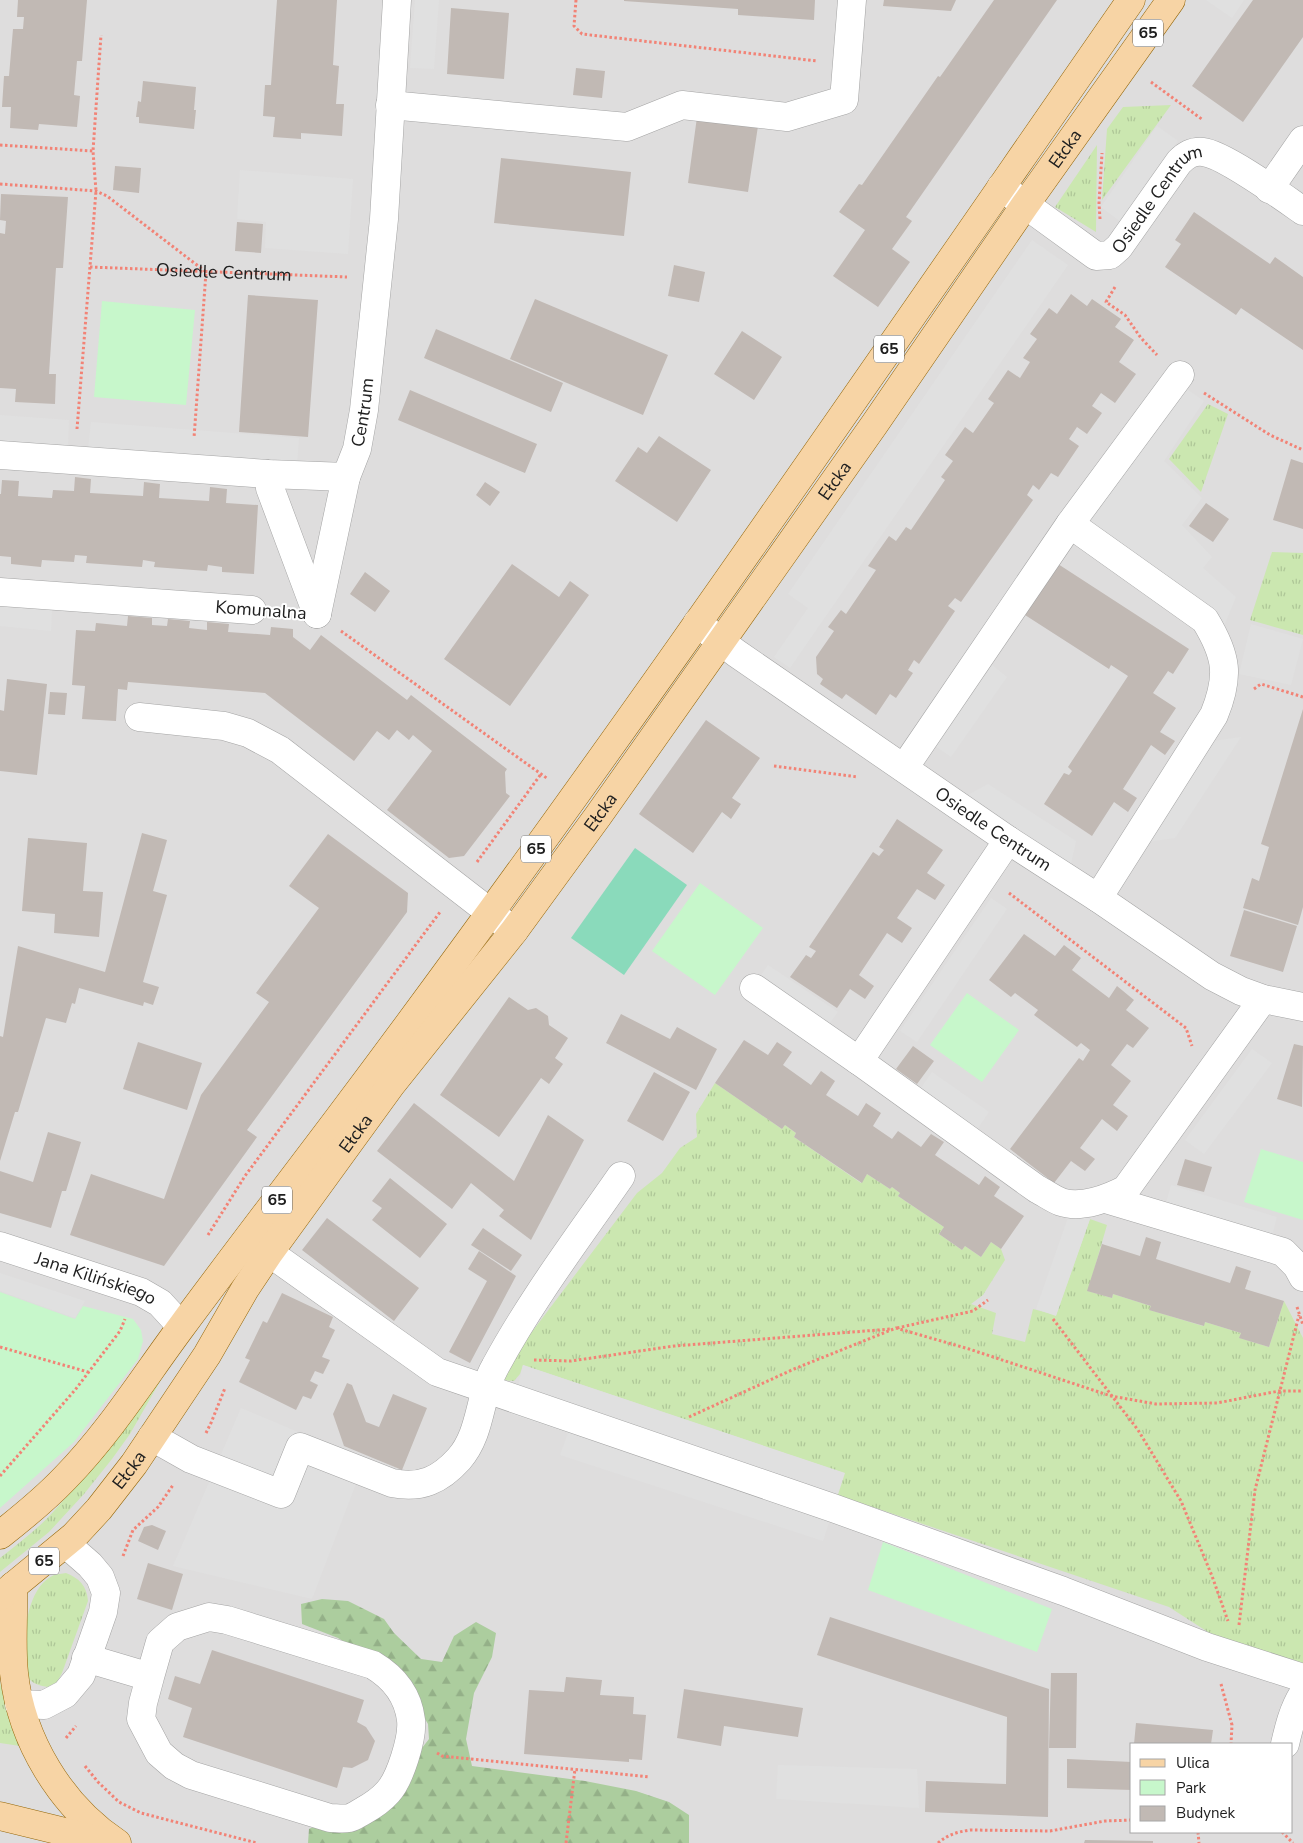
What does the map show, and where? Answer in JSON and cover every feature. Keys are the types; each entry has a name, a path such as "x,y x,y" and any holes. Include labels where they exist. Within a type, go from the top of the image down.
{"main road":[{"name":"Ełcka","path":"7,1591 66,1544 99,1510 152,1437 207,1355 245,1289 258,1246 373,1073 697,623 1130,0"},
{"name":"Ełcka","path":"0,1535 42,1502 69,1475 133,1395 182,1326 258,1246 391,1086 514,931 660,728 1025,205 1171,0"},
{"path":"182,1326 207,1355"},
{"path":"7,1591 14,1672 19,1704 38,1752 76,1809 101,1832 117,1843"},
{"path":"0,1816 110,1843"}],"street":[{"name":"Centrum","path":"317,614 346,477 357,449 364,410 384,219 397,0"},
{"path":"390,105 627,127 682,105 787,117 844,100 852,0"},
{"path":"1269,188 1303,140"},
{"name":"Osiedle Centrum","path":"1001,187 1096,256 1110,255 1119,247 1179,162 1190,153 1204,152 1222,159 1303,211"},
{"path":"904,768 1070,524 1180,375"},
{"path":"0,455 268,474 346,477"},
{"path":"268,474 270,488 317,614"},
{"path":"1070,524 1205,620 1215,635 1223,655 1222,697 1214,716 1098,898"},
{"name":"Komunalna","path":"0,592 252,610"},
{"name":"Osiedle Centrum","path":"697,623 1008,840 1098,898 1212,976 1241,991 1264,999 1303,1007"},
{"path":"139,717 224,726 248,733 280,750 514,931"},
{"path":"859,1062 1008,840"},
{"path":"754,988 1037,1189 1062,1202 1071,1204 1106,1199 1126,1189 1264,999"},
{"path":"152,1437 191,1459 281,1494 300,1447 392,1483 406,1486 423,1484 439,1478 460,1457 475,1430 490,1379 516,1330 621,1176"},
{"path":"1106,1199 1283,1252 1297,1266 1303,1277"},
{"name":"Jana Kilińskiego","path":"0,1246 141,1292 160,1303 182,1326"},
{"path":"258,1246 437,1372 490,1379 851,1515 1063,1591 1207,1647 1236,1652 1303,1678"},
{"path":"19,1704 44,1704 65,1694 80,1675 103,1612 106,1593 100,1577 66,1544"},
{"path":"209,1617 227,1620 372,1665 386,1673 403,1695 411,1719 410,1733 403,1762 389,1791 372,1806 350,1818 330,1818 191,1775 174,1766 158,1753 141,1719 150,1677 160,1642 177,1627 191,1621 209,1617"},
{"path":"86,1658 150,1677"},
{"path":"1285,1743 1290,1722 1303,1694"}],"path":[{"path":"576,0 574,26 582,34 847,65"},
{"path":"75,460 96,191 93,151 101,35"},
{"path":"0,146 93,151"},
{"path":"1102,146 1099,203 1104,255"},
{"path":"0,184 96,191 107,196 206,272 191,468"},
{"name":"Osiedle Centrum","path":"90,267 347,278"},
{"name":"Komunalna","path":"317,614 552,782"},
{"path":"774,766 860,777"},
{"path":"206,1238 245,1176 541,774"},
{"path":"985,874 1186,1028 1194,1052"},
{"path":"490,1379 517,1360 571,1361 674,1346 896,1328 973,1311 988,1300"},
{"path":"0,1476 75,1390 120,1331 127,1312"},
{"path":"1236,1652 1255,1490 1299,1315"},
{"path":"1053,1319 1138,1430 1181,1501 1212,1576 1236,1652"},
{"path":"689,1417 794,1369 896,1328 969,1349 1111,1396 1156,1404 1217,1403 1279,1391 1303,1391"},
{"path":"0,1347 88,1373"},
{"path":"1207,1647 1223,1688 1232,1725 1231,1743"},
{"path":"410,1733 442,1756 650,1777"},
{"path":"81,1761 98,1782 119,1802 141,1813 257,1843"},
{"path":"566,1843 575,1769"},
{"path":"938,1843 944,1837 970,1830 1050,1831 1104,1821 1130,1820"},
{"path":"1283,1833 1293,1843"}],"shaded area":[{"path":"0,0 1303,0 1303,1843 0,1843"},
{"path":"415,0 439,0 434,69 410,68"},
{"path":"1206,0 1244,0 1232,18"},
{"path":"1157,126 1178,141 1121,222 1101,207"},
{"path":"240,170 353,179 348,254 265,248 266,222 237,219"},
{"path":"1032,240 1068,265 790,668 774,657 808,608 788,594"},
{"path":"1185,388 1204,401 1164,461 1202,498 1182,525 1212,557 1203,568 1236,597 1222,631 1080,525"},
{"path":"0,415 69,420 68,447 0,442"},
{"path":"91,422 299,438 297,465 88,449"},
{"path":"0,606 52,610 51,631 0,626"},
{"path":"1251,624 1303,639 1291,685 1239,674"},
{"path":"992,665 1007,677 951,757 935,746"},
{"path":"1241,737 1175,838 1147,842 1213,741"},
{"path":"988,784 1076,841 1071,864 966,796"},
{"path":"991,898 1007,909 917,1042 900,1031"},
{"path":"768,965 838,1012 826,1028 757,981"},
{"path":"1252,1049 1272,1063 1204,1154 1185,1140"},
{"path":"932,1072 989,1112 976,1131 919,1091"},
{"path":"1171,1185 1277,1217 1272,1237 1165,1206"},
{"path":"1070,1212 1090,1219 1056,1316 1036,1309"},
{"path":"0,1273 85,1301 75,1318 0,1291"},
{"path":"523,1365 845,1473 823,1541 560,1455 568,1433 511,1414"},
{"path":"241,1408 365,1460 312,1599 173,1566"},
{"path":"778,1765 917,1769 919,1808 776,1799"}],"green space":[{"path":"1171,105 1102,200 1107,129 1123,107"},
{"path":"1097,145 1096,232 1055,207"},
{"path":"102,301 195,310 186,405 94,397"},
{"path":"1208,404 1228,414 1201,492 1169,459"},
{"path":"1272,552 1303,553 1303,635 1250,620"},
{"path":"635,848 687,885 624,975 571,938"},
{"path":"700,883 763,928 715,995 652,951"},
{"path":"967,993 1019,1030 982,1082 930,1045"},
{"path":"715,1083 782,1129 785,1125 796,1133 794,1137 861,1183 867,1174 890,1189 892,1187 900,1193 898,1196 944,1227 939,1234 962,1250 965,1246 981,1257 991,1242 1001,1249 1005,1260 983,1295 971,1304 996,1313 992,1334 1025,1342 1033,1309 1056,1315 1090,1219 1107,1225 1088,1291 1112,1298 1113,1294 1151,1306 1150,1310 1203,1326 1205,1322 1241,1333 1240,1338 1269,1347 1284,1301 1303,1338 1303,1667 1211,1634 1169,1607 837,1495 844,1473 523,1365 520,1374 514,1381 502,1380 522,1345 637,1193 662,1173 680,1148 697,1137 696,1114"},
{"path":"1261,1149 1303,1162 1303,1220 1244,1202"},
{"path":"0,1292 75,1319 83,1306 133,1319 141,1330 143,1341 138,1359 74,1442 0,1508"},
{"path":"170,1364 130,1434 84,1494 49,1532 0,1572 0,1558 48,1518 99,1457"},
{"path":"883,1542 1052,1609 1037,1652 868,1590"},
{"path":"66,1573 82,1583 88,1601 62,1673 57,1682 45,1687 32,1681 26,1671 25,1641 27,1619 39,1588 54,1575"},
{"path":"322,1599 348,1601 384,1619 394,1633 421,1659 442,1662 454,1636 476,1622 496,1633 492,1657 474,1693 466,1739 472,1766 585,1781 636,1791 669,1802 689,1815 689,1843 308,1843 309,1829 332,1818 408,1766 429,1739 428,1724 415,1702 360,1652 338,1638 302,1624 301,1604"},
{"path":"0,1682 9,1719 20,1746 0,1743"}],"building":[{"path":"18,0 87,0 82,61 77,61 74,95 80,96 77,127 39,124 38,130 10,128 11,107 2,107 4,76 9,76 13,29 23,29 24,17 17,17"},
{"path":"277,0 337,0 333,65 339,66 336,104 344,104 342,136 301,133 301,139 273,137 275,117 263,116 265,85 271,85"},
{"path":"624,0 815,0 814,20 738,15 738,9"},
{"path":"884,0 956,0 951,11 883,6"},
{"path":"994,0 1057,0 906,217 912,221 892,249 910,262 878,307 833,276 865,230 839,212 859,184 862,185"},
{"path":"1253,0 1303,0 1303,37 1243,122 1192,86"},
{"path":"451,8 509,13 504,79 447,74"},
{"path":"576,68 605,71 602,98 573,95"},
{"path":"143,81 196,87 194,129 139,123 139,117 136,117 138,101 141,102"},
{"path":"697,117 758,126 748,192 688,183"},
{"path":"501,158 631,172 624,236 494,223"},
{"path":"115,166 141,168 139,193 113,190"},
{"path":"1,194 68,197 63,268 56,268 49,374 56,374 55,404 15,402 16,389 0,388 0,233 5,234 6,221 0,220"},
{"path":"1194,212 1270,264 1275,257 1303,277 1303,350 1241,308 1236,315 1165,267 1181,244 1175,240"},
{"path":"237,222 263,224 261,253 235,251"},
{"path":"674,265 705,272 699,302 668,296"},
{"path":"1071,294 1087,306 1092,299 1121,319 1115,327 1134,340 1119,362 1136,374 1115,403 1101,393 1092,406 1102,413 1087,434 1077,427 1069,439 1079,446 1058,477 1051,473 1039,490 1033,485 1027,495 1033,500 961,602 955,598 948,606 955,611 919,664 914,660 908,670 913,673 896,698 890,694 876,715 846,694 842,699 820,684 823,679 817,674 816,657 834,631 828,627 841,610 846,614 876,570 868,566 889,536 896,541 906,527 911,530 945,480 941,477 953,461 945,455 965,427 973,433 994,403 988,399 1008,370 1020,378 1030,362 1023,358 1037,339 1030,334 1049,308 1057,314"},
{"path":"248,295 318,300 308,437 239,432"},
{"path":"535,299 668,355 643,415 510,359"},
{"path":"436,329 563,383 551,412 424,358"},
{"path":"742,331 782,357 754,400 714,374"},
{"path":"410,390 537,444 525,473 398,420"},
{"path":"659,436 711,470 677,522 615,481 638,447 647,453"},
{"path":"1291,459 1303,463 1303,529 1273,520"},
{"path":"75,477 91,479 90,493 143,496 144,482 160,484 159,498 209,501 210,487 227,489 226,503 258,505 254,574 222,572 222,567 208,565 207,571 154,567 155,562 143,560 142,567 86,563 87,556 75,555 74,562 42,560 41,567 11,564 11,557 0,556 0,494 2,480 19,481 18,496 52,498 53,490 74,491"},
{"path":"485,482 500,492 490,506 476,495"},
{"path":"1206,503 1229,519 1213,542 1189,526"},
{"path":"512,564 559,597 570,581 589,595 510,706 444,659"},
{"path":"1058,564 1189,649 1173,674 1168,671 1153,693 1176,708 1160,732 1175,741 1165,755 1151,745 1123,789 1137,798 1128,812 1114,802 1092,836 1044,804 1064,773 1069,775 1072,771 1068,767 1128,676 1111,665 1109,669 1025,615"},
{"path":"365,572 390,591 375,612 350,594"},
{"path":"128,616 152,618 152,625 167,626 168,619 190,621 189,628 207,630 207,622 229,624 228,632 270,635 271,627 293,629 293,637 310,650 321,635 407,700 411,695 507,769 505,772 506,793 510,796 464,856 449,858 387,810 432,751 413,735 409,740 397,730 389,740 377,731 354,761 265,693 128,682 127,690 118,689 116,721 82,719 85,686 72,685 76,630 95,631 96,623 127,626"},
{"path":"7,679 47,684 37,775 0,771 0,710 4,711"},
{"path":"50,692 67,693 65,715 48,714"},
{"path":"1303,709 1303,907 1298,925 1243,908 1252,878 1259,881 1269,847 1261,844"},
{"path":"706,720 760,758 732,798 741,804 731,819 722,812 693,853 639,814"},
{"path":"897,819 943,850 927,873 945,885 935,900 917,889 897,918 912,928 902,943 887,933 859,975 874,986 865,999 850,989 837,1008 790,977 806,955 811,958 816,951 809,947 873,852 879,856 884,850 879,847"},
{"path":"142,833 167,840 153,891 167,895 143,982 159,987 153,1005 144,1002 143,1006 79,988 75,1004 72,1003 66,1023 46,1018 18,1112 15,1112 0,1161 0,1036 3,1037 18,946 105,972"},
{"path":"328,834 408,893 407,912 247,1130 257,1137 164,1266 70,1235 91,1174 164,1199 201,1095 269,1002 256,993 319,908 289,886"},
{"path":"28,838 87,843 83,891 103,892 99,937 54,933 55,914 22,911"},
{"path":"1244,910 1297,926 1283,972 1230,956"},
{"path":"1024,934 1055,956 1064,945 1081,958 1072,970 1109,998 1117,986 1134,1000 1126,1010 1149,1028 1133,1048 1127,1044 1111,1065 1131,1081 1113,1105 1128,1116 1117,1131 1102,1119 1080,1148 1095,1159 1085,1171 1071,1161 1054,1183 1010,1149 1079,1058 1083,1061 1090,1050 1081,1043 1077,1047 1034,1015 1038,1010 1015,993 1011,997 989,980"},
{"path":"509,997 528,1010 536,1008 548,1016 549,1025 568,1038 555,1058 563,1064 549,1084 541,1078 499,1137 440,1095"},
{"path":"621,1014 670,1039 677,1027 717,1049 696,1090 606,1043"},
{"path":"744,1040 768,1055 777,1042 792,1052 783,1065 811,1085 821,1071 835,1081 826,1095 858,1116 866,1103 881,1113 873,1126 892,1139 898,1131 921,1147 931,1134 944,1142 935,1155 979,1185 985,1176 1000,1187 994,1196 1024,1216 1001,1249 991,1242 981,1257 965,1246 962,1250 939,1234 944,1227 898,1196 900,1193 892,1187 890,1189 867,1174 862,1183 794,1137 796,1133 785,1125 782,1129 715,1083"},
{"path":"138,1042 202,1063 187,1110 123,1089"},
{"path":"1294,1044 1303,1046 1302,1107 1277,1099"},
{"path":"913,1046 934,1061 917,1084 896,1069"},
{"path":"654,1072 690,1092 663,1141 627,1121"},
{"path":"414,1103 514,1181 548,1115 584,1140 531,1240 499,1216 504,1210 471,1183 452,1209 377,1151"},
{"path":"48,1132 81,1142 66,1191 62,1191 51,1228 0,1213 0,1171 33,1182"},
{"path":"1185,1159 1212,1167 1204,1192 1177,1185"},
{"path":"390,1178 447,1224 420,1258 372,1220 382,1208 372,1201"},
{"path":"327,1218 419,1288 394,1321 302,1250"},
{"path":"483,1228 522,1255 511,1271 471,1245"},
{"path":"1146,1237 1161,1242 1156,1259 1230,1283 1236,1266 1251,1271 1245,1289 1284,1301 1269,1347 1239,1338 1241,1333 1205,1322 1204,1326 1149,1310 1151,1306 1113,1294 1112,1298 1087,1291 1102,1244 1140,1256"},
{"path":"479,1251 516,1276 470,1363 449,1352 487,1281 468,1269"},
{"path":"282,1293 333,1317 329,1327 335,1330 322,1357 330,1360 323,1374 315,1371 310,1381 318,1385 311,1399 303,1396 296,1410 239,1382 250,1360 245,1358 263,1321 267,1323"},
{"path":"347,1383 352,1385 366,1422 379,1427 393,1394 427,1408 402,1470 344,1446 333,1414"},
{"path":"152,1525 166,1531 158,1550 138,1541 144,1527"},
{"path":"148,1563 183,1574 172,1610 137,1599"},
{"path":"830,1617 1049,1689 1048,1817 925,1812 926,1781 1006,1784 1007,1717 817,1655"},
{"path":"212,1650 364,1700 357,1722 366,1727 375,1741 368,1760 352,1768 343,1767 337,1788 183,1737 192,1708 168,1699 175,1676 200,1684"},
{"path":"1051,1673 1077,1673 1076,1748 1049,1748"},
{"path":"566,1677 602,1680 600,1695 634,1697 633,1714 646,1715 642,1760 629,1759 629,1762 524,1754 529,1690 564,1692"},
{"path":"684,1689 803,1708 798,1737 724,1726 721,1746 677,1738"},
{"path":"1136,1723 1213,1730 1211,1743 1134,1743"},
{"path":"1067,1759 1130,1762 1130,1790 1067,1788"},
{"path":"1085,1840 1153,1841 1153,1843 1084,1843"}]}
